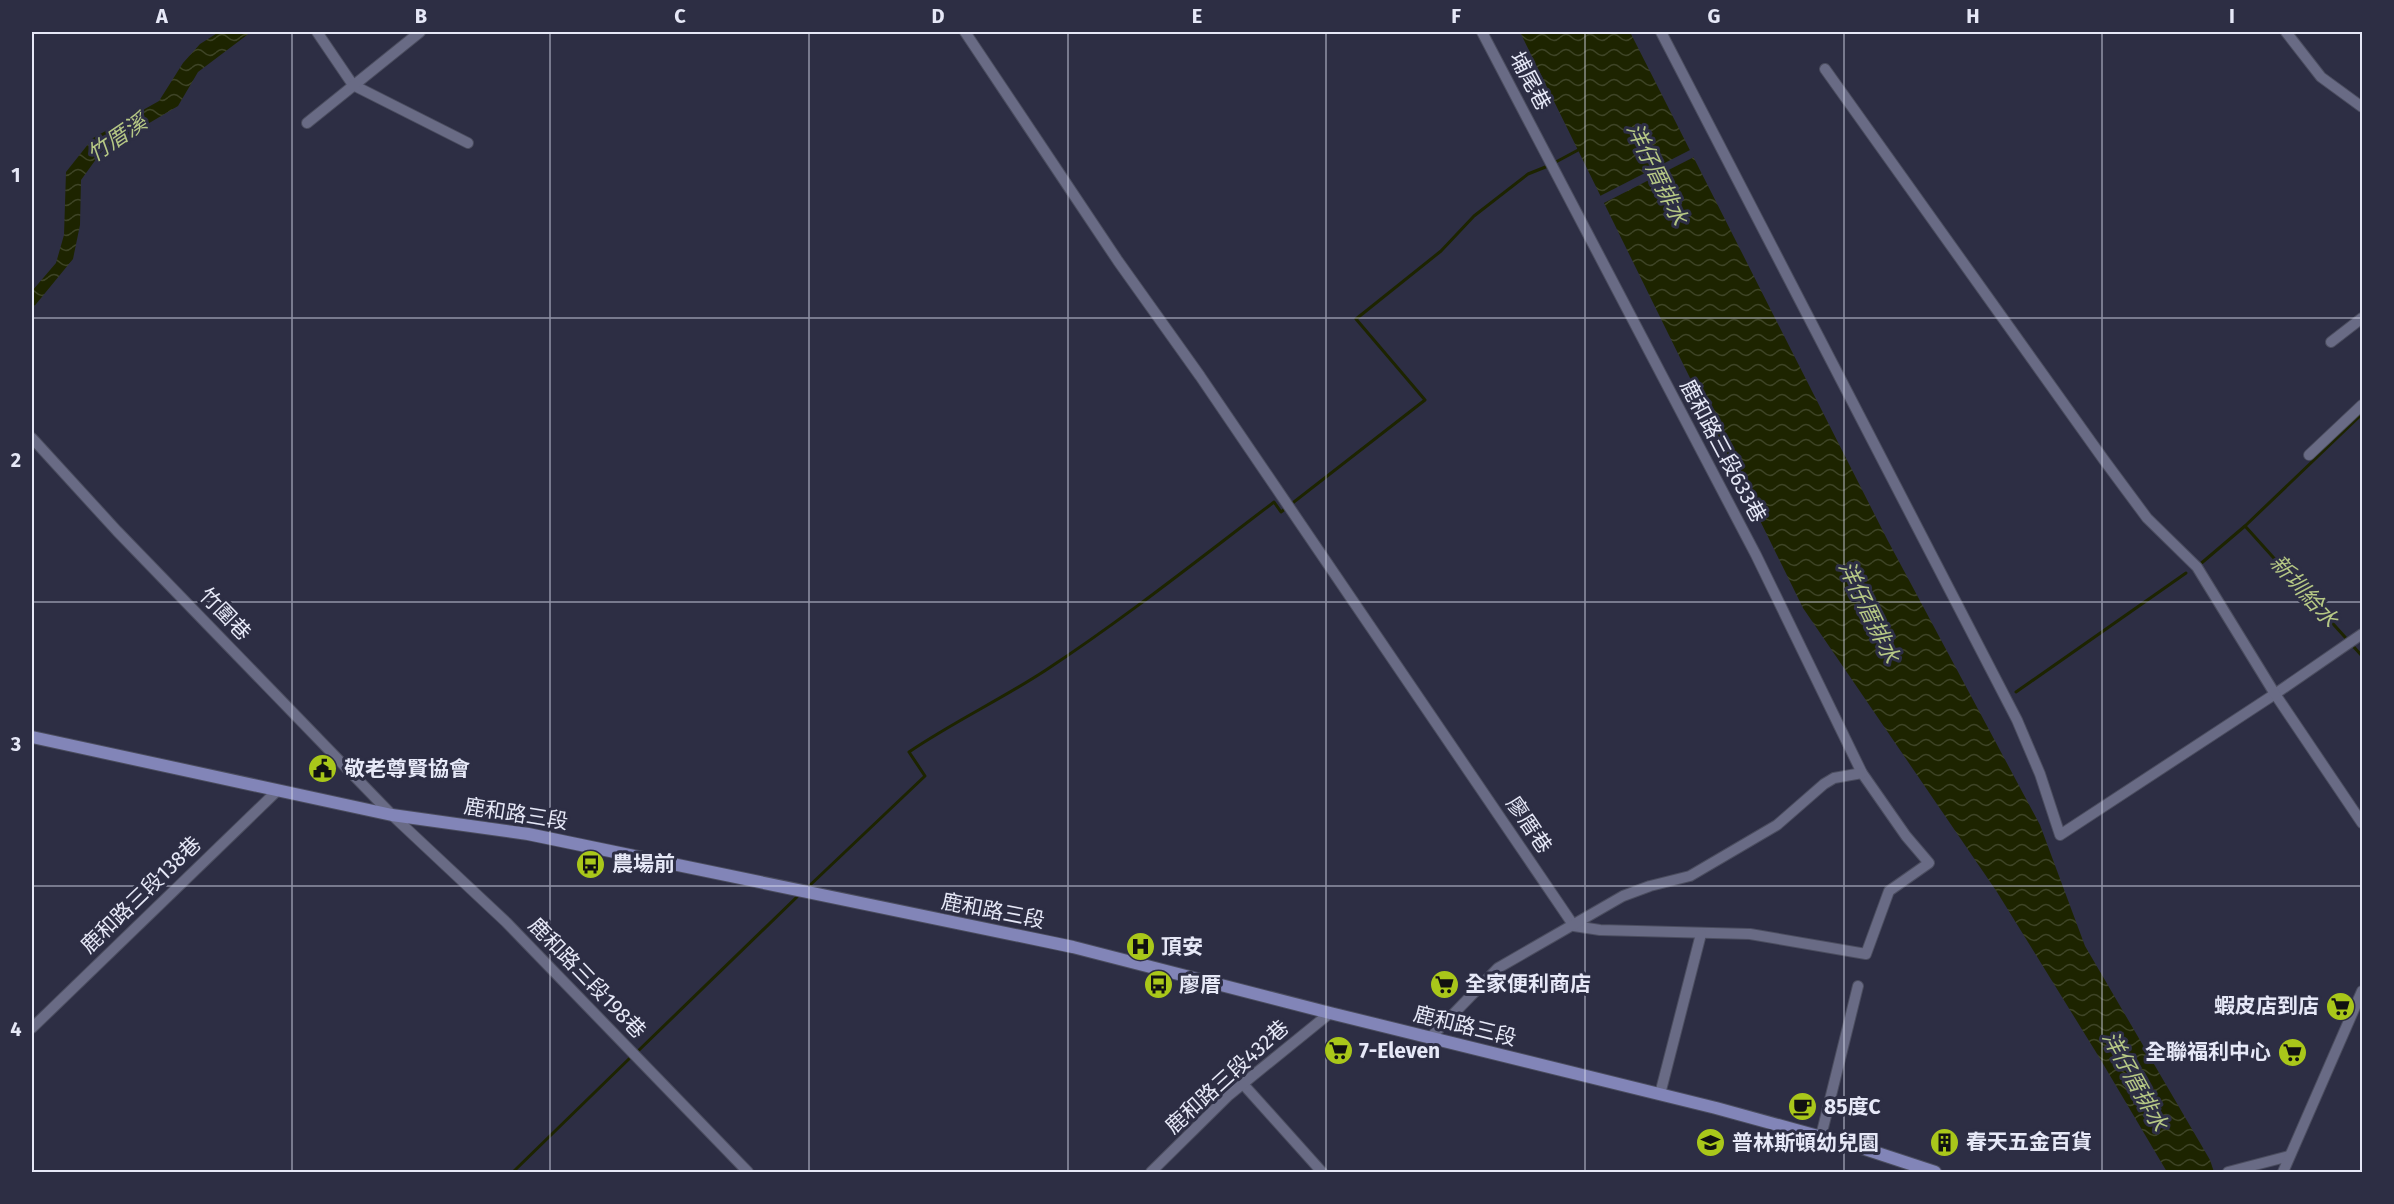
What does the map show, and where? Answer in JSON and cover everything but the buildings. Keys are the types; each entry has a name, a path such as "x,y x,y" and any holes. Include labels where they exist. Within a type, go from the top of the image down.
{"main road":[{"name":"鹿和路三段","path":"32,736 393,815 528,834 1064,945 1821,1136 1935,1173"}],"street":[{"path":"316,32 353,85 468,143"},
{"path":"307,123 420,32"},
{"name":"廖厝巷","path":"965,32 1118,261 1200,376 1574,926"},
{"name":"埔尾巷","path":"1482,32 1544,149"},
{"path":"1661,32 2017,720 2040,774 2060,835 2276,694 2362,634"},
{"path":"2286,32 2321,77 2362,107"},
{"path":"1825,69 2122,485 2147,518 2197,567 2276,694 2362,823"},
{"name":"鹿和路三段633巷","path":"1544,149 1756,555 1863,773 1906,836 1929,862 1889,891 1866,954 1750,934 1701,934"},
{"path":"2331,342 2362,318"},
{"path":"2309,455 2362,405"},
{"name":"竹圍巷","path":"32,438 134,548 393,815"},
{"path":"1430,1038 1498,968 1623,896 1650,886 1690,876 1776,825 1834,778 1863,773"},
{"name":"鹿和路三段138巷","path":"32,1028 277,791"},
{"name":"鹿和路三段198巷","path":"393,815 506,922 748,1173"},
{"path":"1574,926 1600,930 1701,934 1660,1094"},
{"path":"1821,1136 1858,986"},
{"path":"2283,1173 2362,991"},
{"name":"鹿和路三段432巷","path":"1151,1173 1243,1084 1330,1013"},
{"path":"1243,1084 1322,1173"},
{"path":"2228,1173 2289,1156"},
{"path":"730,1173 739,1164"}],"water":[{"name":"竹厝溪","path":"219,32 251,32 198,72 178,106 102,151 81,180 80,225 73,259 32,309 32,291 56,263 64,235 66,172 93,138 159,101 183,63 200,44"},
{"name":"洋仔厝排水","path":"1520,32 1630,32 1888,541 2040,825 2085,946 2210,1160 2214,1172 2167,1172 1997,892 1803,608"}],"pier":[{"path":"1692,149 1696,156 1602,204 1598,197"}],"waterway":[{"path":"1554,163 1580,149"},
{"path":"807,888 925,776 909,752 1029,681 1075,650 1162,588 1274,502 1281,512 1425,400 1356,319 1441,251 1474,216 1528,174 1548,166"},
{"path":"2198,566 2245,526 2362,414"},
{"name":"新圳給水","path":"2245,526 2362,656"},
{"path":"2016,692 2186,573"},
{"path":"637,1052 800,894"},
{"path":"513,1172 632,1056"}],"place":[{"name":"敬老尊賢協會","path":"323,769"},
{"name":"農場前","path":"591,864"},
{"name":"頂安","path":"1140,947"},
{"name":"全家便利商店","path":"1444,984"},
{"name":"廖厝","path":"1158,985"},
{"name":"蝦皮店到店","path":"2340,1006"},
{"name":"7-Eleven","path":"1338,1051"},
{"name":"全聯福利中心","path":"2292,1052"},
{"name":"85度C","path":"1803,1107"},
{"name":"春天五金百貨","path":"1945,1142"},
{"name":"普林斯頓幼兒園","path":"1711,1143"}]}
